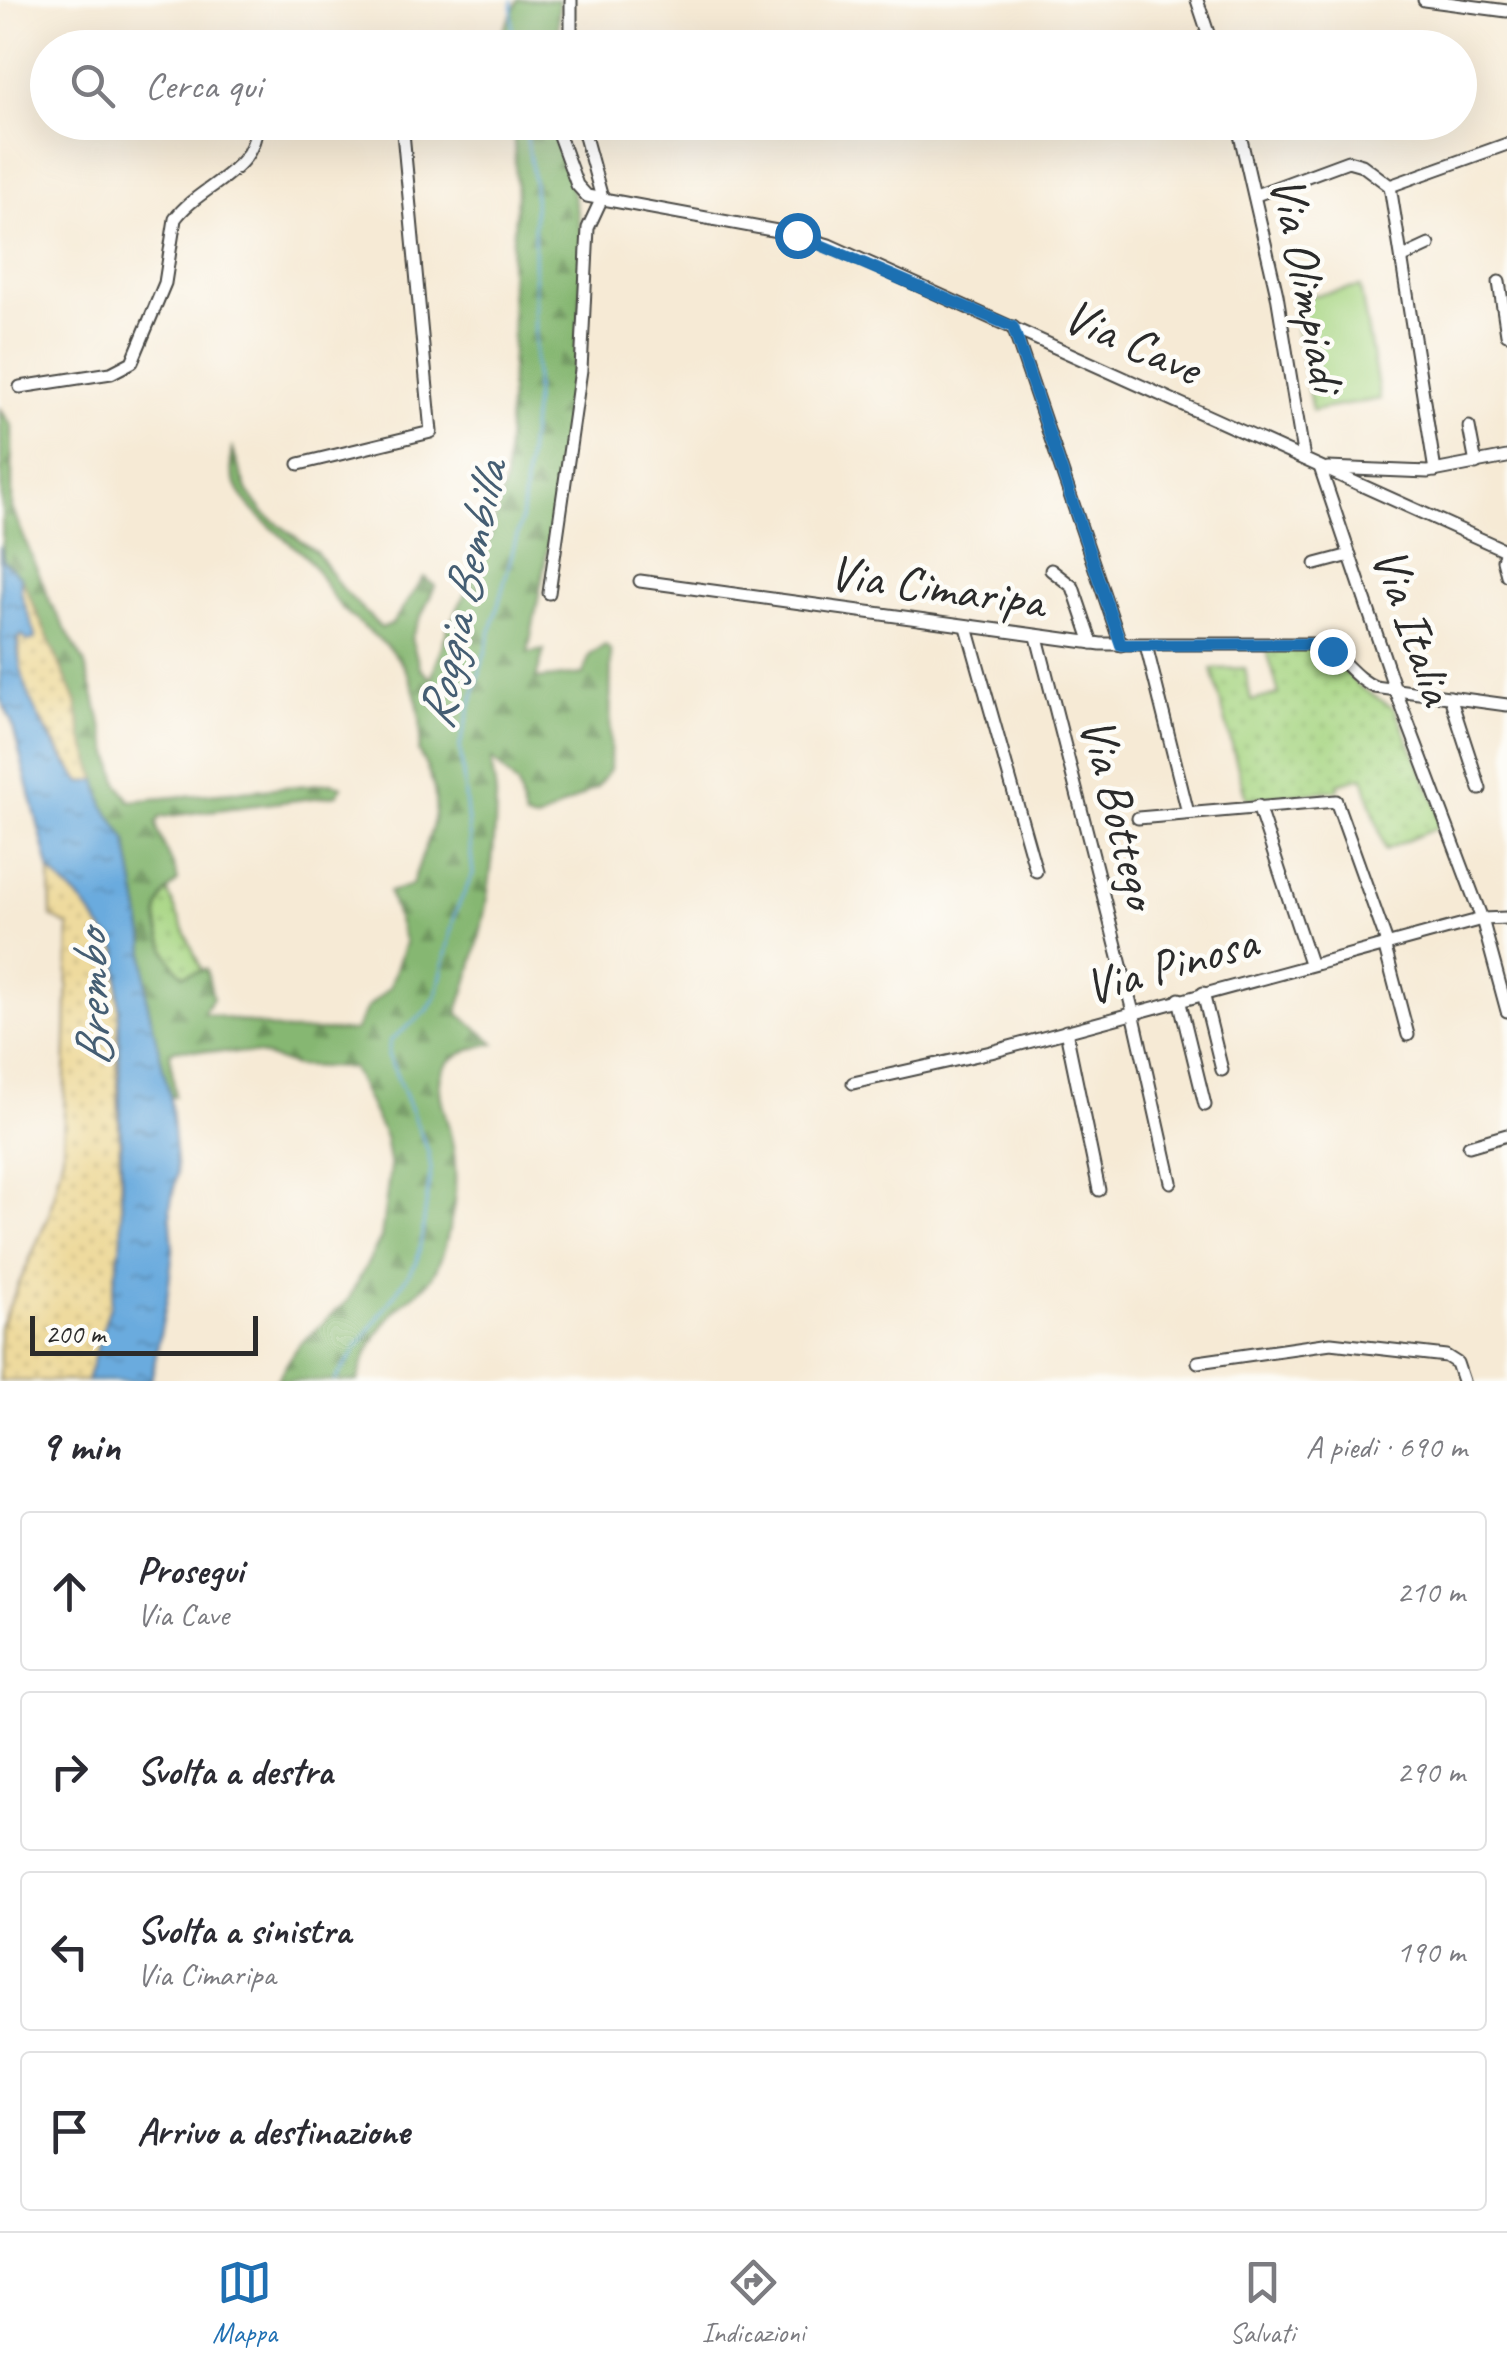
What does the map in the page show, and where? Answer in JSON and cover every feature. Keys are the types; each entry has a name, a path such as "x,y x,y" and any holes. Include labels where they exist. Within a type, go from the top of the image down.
{"street":[{"path":"571,0 571,30"},
{"path":"1197,0 1207,30"},
{"path":"1424,0 1507,11"},
{"path":"20,386 111,373 132,362 162,291 175,219 248,156 255,140"},
{"path":"299,464 431,432 404,140"},
{"path":"561,140 578,187 587,196 602,198"},
{"path":"549,593 579,386 588,228 602,198 586,140"},
{"name":"Via Olimpiadi","path":"1241,140 1256,196 1304,459"},
{"path":"1390,186 1507,144"},
{"path":"1256,196 1348,161 1362,165 1390,186 1435,471"},
{"name":"Via Cave","path":"602,198 808,238 1506,551"},
{"path":"1402,257 1429,245"},
{"path":"1500,282 1507,334"},
{"path":"1013,327 1121,645"},
{"path":"1469,427 1476,464"},
{"path":"1322,468 1435,471 1507,457"},
{"name":"Via Italia","path":"1322,468 1395,691 1482,919 1507,1011"},
{"path":"1382,494 1391,472"},
{"path":"1401,502 1400,484 1418,472"},
{"path":"1334,507 1352,481"},
{"path":"1506,551 1502,560 1507,575"},
{"path":"1316,564 1350,555"},
{"path":"1050,570 1074,589 1092,643"},
{"name":"Via Cimaripa","path":"640,581 1092,643 1316,644 1332,651 1362,682 1395,691 1507,705"},
{"path":"967,627 1036,871"},
{"name":"Via Bottego","path":"1038,636 1134,1012 1171,1182"},
{"path":"1146,645 1188,813"},
{"path":"1450,697 1480,789"},
{"path":"1138,818 1329,800 1338,803 1386,944 1408,1035"},
{"path":"1258,806 1310,963"},
{"name":"Via Pinosa","path":"853,1083 1066,1031 1482,919 1507,918"},
{"path":"1203,993 1222,1070"},
{"path":"1179,1000 1205,1104"},
{"path":"1066,1031 1100,1190"},
{"path":"1469,1146 1507,1135"},
{"path":"1198,1362 1344,1343 1446,1356 1456,1361 1463,1381"}],"green space":[{"path":"518,0 559,0 558,30 504,30"},
{"path":"514,140 556,140 570,179 583,240 580,320 562,472 528,653 544,650 536,679 583,674 590,655 605,645 611,651 610,769 597,787 536,821 525,818 518,786 492,759 496,798 490,878 481,931 459,1014 495,1043 469,1050 443,1069 441,1095 453,1147 455,1178 453,1209 442,1256 428,1282 392,1314 379,1332 358,1381 276,1381 298,1346 348,1300 381,1238 390,1168 385,1137 352,1068 295,1066 259,1054 177,1049 170,1052 175,1096 170,1097 147,1001 144,936 127,841 104,806 82,736 76,701 21,577 3,561 0,409 12,426 12,508 51,604 84,662 119,785 130,801 331,783 342,786 337,795 160,817 156,823 158,831 178,881 163,897 158,918 171,960 183,975 206,969 213,998 203,1013 287,1031 355,1031 367,1008 390,987 405,943 389,892 412,885 434,818 434,788 418,751 421,728 417,703 409,677 397,657 340,606 310,561 243,497 231,466 232,449 248,492 265,514 317,553 341,588 381,628 392,624 424,577 435,586 411,638 420,668 431,679 448,628 486,552 505,481 513,335 510,267 517,197"},
{"path":"1360,287 1380,399 1312,411 1292,299"},
{"path":"1308,646 1329,654 1358,686 1395,709 1438,808 1441,826 1385,850 1363,777 1338,784 1339,790 1246,799 1212,669 1245,668 1251,701 1279,694 1266,647"},
{"path":"137,821 212,994 160,1046"}],"sand":[{"path":"21,577 76,701 82,736 97,780 81,783 31,705 19,672"},
{"path":"50,871 83,903 118,951 122,1238 110,1306 87,1381 0,1381 0,1327 49,1215 63,1154 69,926 51,917"}],"water":[{"path":"0,546 3,561 21,577 22,594 34,630 35,639 27,641 22,635 17,639 23,679 37,715 81,783 97,780 104,806 127,841 144,936 147,1001 170,1097 177,1174 170,1207 173,1250 167,1299 151,1381 87,1381 110,1306 122,1238 118,951 83,903 50,871 12,723 0,698"}],"waterway":[{"name":"Roggia Bembilla","path":"512,0 512,30"},
{"name":"Roggia Bembilla","path":"334,1381 417,1262 422,1234 431,1169 428,1151 388,1055 390,1041 427,1011 437,994 455,913 473,874 460,745 521,521 535,391 534,182 527,140"}],"route":[{"path":"797,235 1013,327 1121,645 1310,644 1332,651"}],"water label":[{"name":"Brembo","path":"91,1000"}]}
